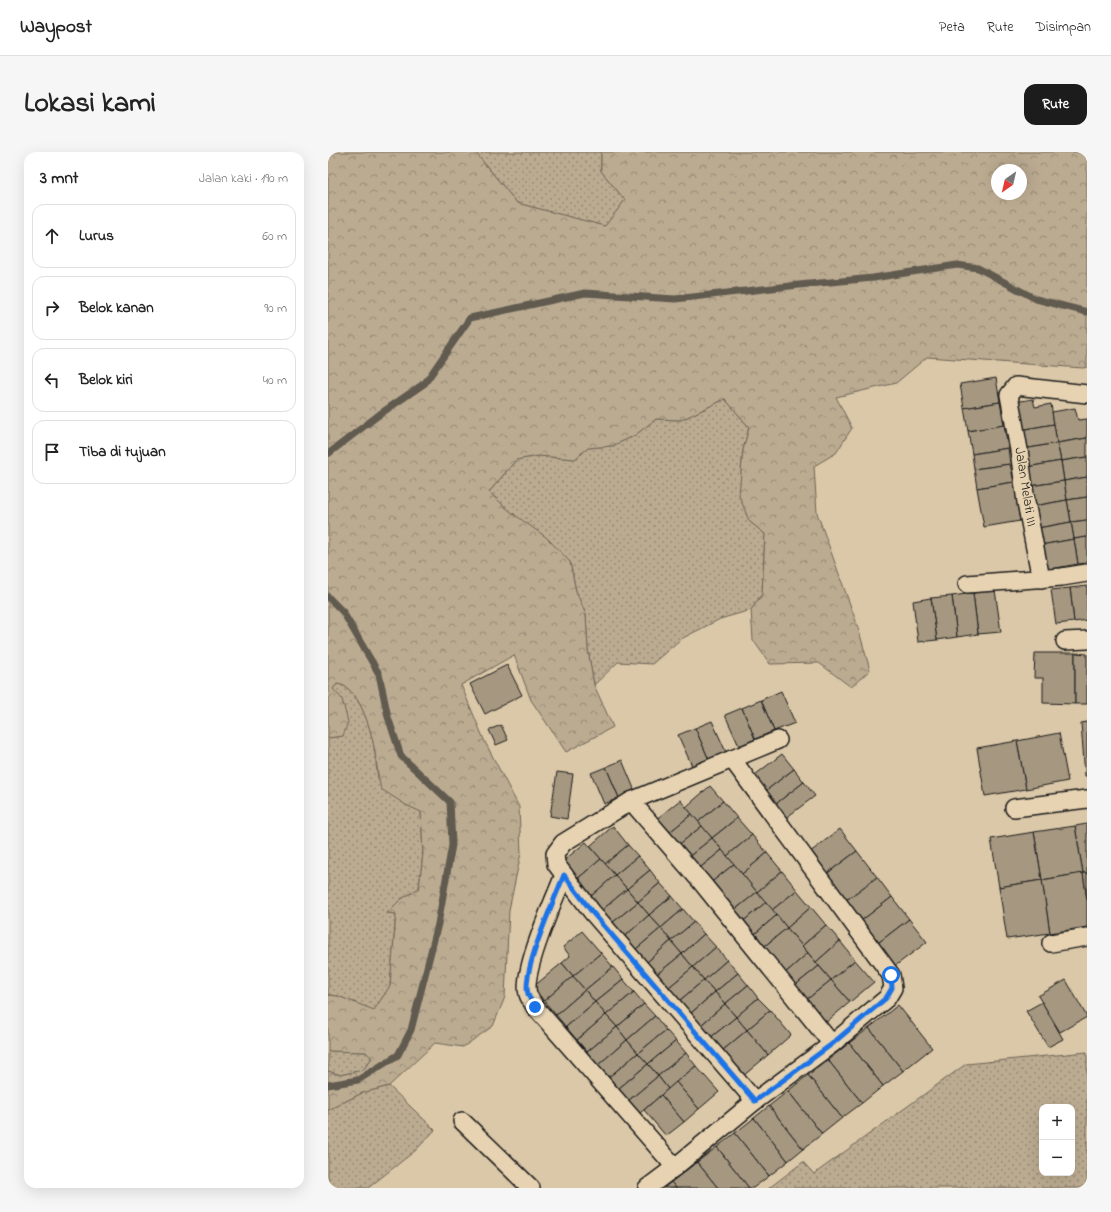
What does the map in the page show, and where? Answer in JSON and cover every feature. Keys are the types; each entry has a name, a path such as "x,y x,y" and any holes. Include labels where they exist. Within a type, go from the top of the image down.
{"street":[{"name":"Jalan Melati III","path":"1041,579 1026,502 1019,450 1009,396 1016,386 1087,394"},
{"path":"966,584 1041,579 1087,573"},
{"path":"1065,641 1087,640"},
{"path":"755,1101 592,912 556,864 555,854 563,842 631,801 778,740"},
{"path":"647,1188 675,1167 755,1101 832,1044 886,998 892,988 891,975 732,759"},
{"path":"1014,808 1087,799"},
{"path":"631,801 702,883 832,1044"},
{"path":"564,875 538,938 526,981 528,994 535,1007 675,1167"},
{"path":"1051,943 1087,938"},
{"path":"462,1121 531,1188"}],"green space":[{"path":"328,152 475,152 517,203 605,226 625,200 601,171 601,152 1087,152 1087,367 1083,368 927,357 896,383 836,397 852,428 836,453 814,466 817,513 857,624 870,670 851,687 819,663 770,664 753,640 751,610 762,594 765,534 749,521 739,495 743,450 749,427 725,399 681,420 656,419 634,436 612,446 588,448 575,459 538,456 516,460 489,492 511,512 547,538 570,562 576,591 586,615 588,650 594,685 613,727 566,752 531,700 514,655 461,685 485,742 519,807 521,853 509,910 505,997 493,1026 463,1047 435,1043 389,1086 362,1093 328,1110 328,1071 340,1075 363,1070 372,1058 366,1052 328,1051 328,995 338,996 374,1010 390,986 396,914 387,913 400,900 419,888 423,853 421,812 406,805 381,789 375,752 367,719 351,692 344,686 337,684 333,689 342,699 348,722 343,736 328,738"},
{"path":"475,152 601,152 601,171 625,200 605,227 517,203"},
{"path":"725,399 749,427 743,450 741,471 749,521 765,534 762,594 751,610 720,619 681,639 652,664 618,662 594,685 588,650 586,615 576,591 570,562 518,519 489,492 516,460 538,456 575,459 588,448 612,446 634,436 656,419 681,420"},
{"path":"337,684 344,686 351,692 367,719 375,751 378,778 406,805 421,811 423,853 419,888 400,900 387,913 396,914 390,986 374,1011 338,996 328,995 328,738 343,736 333,689"},
{"path":"328,1051 366,1052 372,1058 363,1070 340,1075 328,1071"},
{"path":"1087,1052 1087,1188 769,1188 803,1162 814,1174 966,1064"},
{"path":"389,1086 435,1130 416,1150 368,1188 328,1188 328,1110 362,1093"}],"building":[{"path":"996,378 1000,402 964,408 960,384"},
{"path":"1033,399 1035,407 1051,404 1054,424 1020,430 1015,402"},
{"path":"1000,402 1004,425 968,431 964,408"},
{"path":"1075,408 1078,420 1087,419 1087,438 1057,443 1052,412"},
{"path":"1054,424 1057,443 1024,449 1020,430"},
{"path":"1004,425 1008,448 972,454 968,431"},
{"path":"1087,438 1087,457 1061,461 1057,443"},
{"path":"1057,443 1061,461 1027,467 1024,449"},
{"path":"1008,448 1010,464 974,469 972,454"},
{"path":"1087,457 1087,477 1064,481 1061,461"},
{"path":"1061,461 1064,481 1030,486 1027,467"},
{"path":"1010,464 1014,482 977,488 974,469"},
{"path":"1087,477 1087,497 1067,500 1064,481"},
{"path":"1064,481 1067,500 1034,506 1030,486"},
{"path":"1014,482 1020,521 984,527 977,488"},
{"path":"1087,497 1087,520 1071,522 1067,500"},
{"path":"1067,500 1071,522 1038,528 1034,506"},
{"path":"1087,520 1087,537 1074,539 1071,522"},
{"path":"1071,522 1074,539 1041,545 1038,528"},
{"path":"1087,537 1087,563 1078,564 1074,539"},
{"path":"1074,539 1078,564 1045,570 1041,545"},
{"path":"1087,586 1087,620 1074,622 1070,588"},
{"path":"1070,588 1074,622 1056,624 1051,590"},
{"path":"995,590 1001,632 978,634 973,593"},
{"path":"973,593 978,634 957,637 952,596"},
{"path":"952,596 957,637 937,640 931,598"},
{"path":"931,598 937,640 918,642 913,601"},
{"path":"1035,653 1075,653 1075,704 1043,703 1043,678 1034,678"},
{"path":"1075,653 1087,654 1087,704 1075,704"},
{"path":"507,665 522,695 485,714 470,684"},
{"path":"781,691 795,723 774,731 761,700"},
{"path":"761,700 774,731 755,739 742,708"},
{"path":"742,708 755,739 739,746 725,715"},
{"path":"712,721 726,752 709,760 695,728"},
{"path":"1087,722 1087,776 1085,776 1081,723"},
{"path":"501,725 508,740 496,745 489,730"},
{"path":"695,728 709,760 692,766 678,735"},
{"path":"1059,733 1068,781 1026,789 1017,741"},
{"path":"1017,741 1026,789 985,796 977,748"},
{"path":"782,754 794,769 763,793 751,778"},
{"path":"622,760 635,791 619,798 606,767"},
{"path":"606,767 619,798 604,804 591,773"},
{"path":"794,769 804,782 773,806 763,793"},
{"path":"557,772 573,774 567,819 550,816"},
{"path":"804,782 815,796 783,820 773,806"},
{"path":"710,786 723,801 698,822 686,807"},
{"path":"680,800 692,814 666,835 654,821"},
{"path":"723,801 737,818 712,838 698,822"},
{"path":"692,814 702,826 676,847 666,835"},
{"path":"737,818 752,835 727,856 712,838"},
{"path":"1087,824 1087,873 1083,873 1075,826"},
{"path":"613,826 628,845 605,864 590,846"},
{"path":"702,826 712,838 686,859 676,847"},
{"path":"1075,826 1083,873 1042,880 1034,832"},
{"path":"840,829 857,851 825,875 809,853"},
{"path":"1034,832 1042,880 999,887 991,839"},
{"path":"752,835 767,853 742,874 727,856"},
{"path":"712,838 722,850 696,871 686,859"},
{"path":"586,842 601,859 576,880 561,863"},
{"path":"628,845 638,856 615,875 605,864"},
{"path":"722,850 734,864 708,885 696,871"},
{"path":"857,851 877,877 845,901 825,875"},
{"path":"767,853 782,871 757,892 742,874"},
{"path":"638,856 650,870 627,889 615,875"},
{"path":"601,859 615,875 590,897 576,880"},
{"path":"734,864 757,892 731,913 708,885"},
{"path":"650,870 660,883 638,902 627,889"},
{"path":"782,871 797,890 772,910 757,892"},
{"path":"1083,873 1087,900 1087,927 1050,933 1042,880"},
{"path":"1083,873 1087,873 1087,900"},
{"path":"615,875 627,889 602,910 590,897"},
{"path":"877,877 892,897 861,921 845,901"},
{"path":"1042,880 1050,933 1007,939 999,887"},
{"path":"660,883 672,896 649,915 638,902"},
{"path":"627,889 638,902 612,923 602,910"},
{"path":"797,890 811,907 787,928 772,910"},
{"path":"757,892 766,902 740,924 731,913"},
{"path":"672,896 683,909 661,928 649,915"},
{"path":"892,897 909,919 878,943 861,921"},
{"path":"638,902 649,915 624,937 612,923"},
{"path":"766,902 777,915 751,937 740,924"},
{"path":"811,907 826,925 802,946 787,928"},
{"path":"683,909 694,922 671,941 661,928"},
{"path":"649,915 661,928 635,950 624,937"},
{"path":"777,915 787,928 761,949 751,937"},
{"path":"909,919 927,942 895,966 878,943"},
{"path":"694,922 704,934 682,954 671,941"},
{"path":"826,925 840,941 816,962 802,946"},
{"path":"661,928 671,941 646,963 635,950"},
{"path":"787,928 808,953 783,975 761,949"},
{"path":"582,931 601,953 573,976 562,963 570,956 563,947"},
{"path":"704,934 716,947 693,967 682,954"},
{"path":"671,941 682,954 656,975 646,963"},
{"path":"840,941 855,960 831,980 816,962"},
{"path":"716,947 727,960 704,980 693,967"},
{"path":"601,953 613,967 585,990 573,976"},
{"path":"808,953 819,966 793,987 783,975"},
{"path":"682,954 693,967 668,988 656,975"},
{"path":"727,960 738,973 715,992 704,980"},
{"path":"855,960 874,982 850,1002 831,980"},
{"path":"562,963 573,976 544,1001 533,987"},
{"path":"819,966 831,980 805,1001 793,987"},
{"path":"613,967 623,979 595,1002 585,990"},
{"path":"693,967 704,980 679,1001 668,988"},
{"path":"738,973 748,985 725,1004 715,992"},
{"path":"573,976 585,990 556,1015 544,1001"},
{"path":"623,979 634,992 606,1015 595,1002"},
{"path":"704,980 715,992 690,1014 679,1001"},
{"path":"831,980 850,1002 824,1024 805,1001"},
{"path":"1066,980 1087,1017 1060,1032 1038,996"},
{"path":"748,985 758,998 736,1017 725,1004"},
{"path":"585,990 595,1002 566,1027 556,1015"},
{"path":"634,992 644,1004 617,1027 606,1015"},
{"path":"715,992 725,1004 700,1026 690,1014"},
{"path":"758,998 770,1010 747,1030 736,1017"},
{"path":"595,1002 606,1015 577,1040 566,1027"},
{"path":"1042,1002 1063,1039 1048,1047 1026,1011"},
{"path":"644,1004 655,1016 627,1040 617,1027"},
{"path":"725,1004 736,1017 710,1038 700,1026"},
{"path":"898,1005 932,1048 903,1071 869,1028"},
{"path":"770,1010 791,1035 768,1055 747,1030"},
{"path":"606,1015 617,1027 587,1052 577,1040"},
{"path":"655,1016 666,1030 638,1053 627,1040"},
{"path":"736,1017 747,1030 722,1051 710,1038"},
{"path":"617,1027 627,1040 598,1065 587,1052"},
{"path":"869,1028 903,1071 883,1086 849,1043"},
{"path":"666,1030 676,1041 648,1064 638,1053"},
{"path":"747,1030 768,1055 743,1076 722,1051"},
{"path":"627,1040 638,1053 609,1077 598,1065"},
{"path":"676,1041 686,1053 658,1076 648,1064"},
{"path":"849,1043 883,1086 862,1103 828,1060"},
{"path":"638,1053 648,1064 618,1089 609,1077"},
{"path":"686,1053 696,1066 668,1089 658,1076"},
{"path":"828,1060 862,1103 842,1118 808,1075"},
{"path":"648,1064 658,1076 628,1101 618,1089"},
{"path":"696,1066 719,1092 699,1109 676,1082"},
{"path":"808,1075 842,1118 822,1134 788,1091"},
{"path":"658,1076 668,1089 639,1114 628,1101"},
{"path":"676,1082 699,1109 684,1122 661,1095"},
{"path":"788,1091 822,1134 803,1149 769,1106"},
{"path":"661,1095 684,1122 666,1136 644,1110"},
{"path":"769,1106 803,1149 788,1161 754,1118"},
{"path":"754,1118 788,1161 769,1176 735,1133"},
{"path":"735,1133 769,1176 753,1188 749,1188 717,1147"},
{"path":"717,1147 749,1188 718,1188 697,1162"},
{"path":"697,1162 718,1188 676,1188 671,1182"},
{"path":"671,1182 676,1188 664,1188"}],"waterway":[{"path":"328,454 380,414 425,383 470,318 585,293 675,299 873,278 957,265 978,268 1036,299 1087,312"},
{"path":"328,597 343,612 379,674 388,717 401,756 450,802 452,845 438,924 411,1030 398,1055 358,1080 328,1085"}],"route":[{"path":"535,1007 528,994 526,981 538,938 564,875 592,912 755,1101 832,1044 886,998 892,988 891,975"}]}
